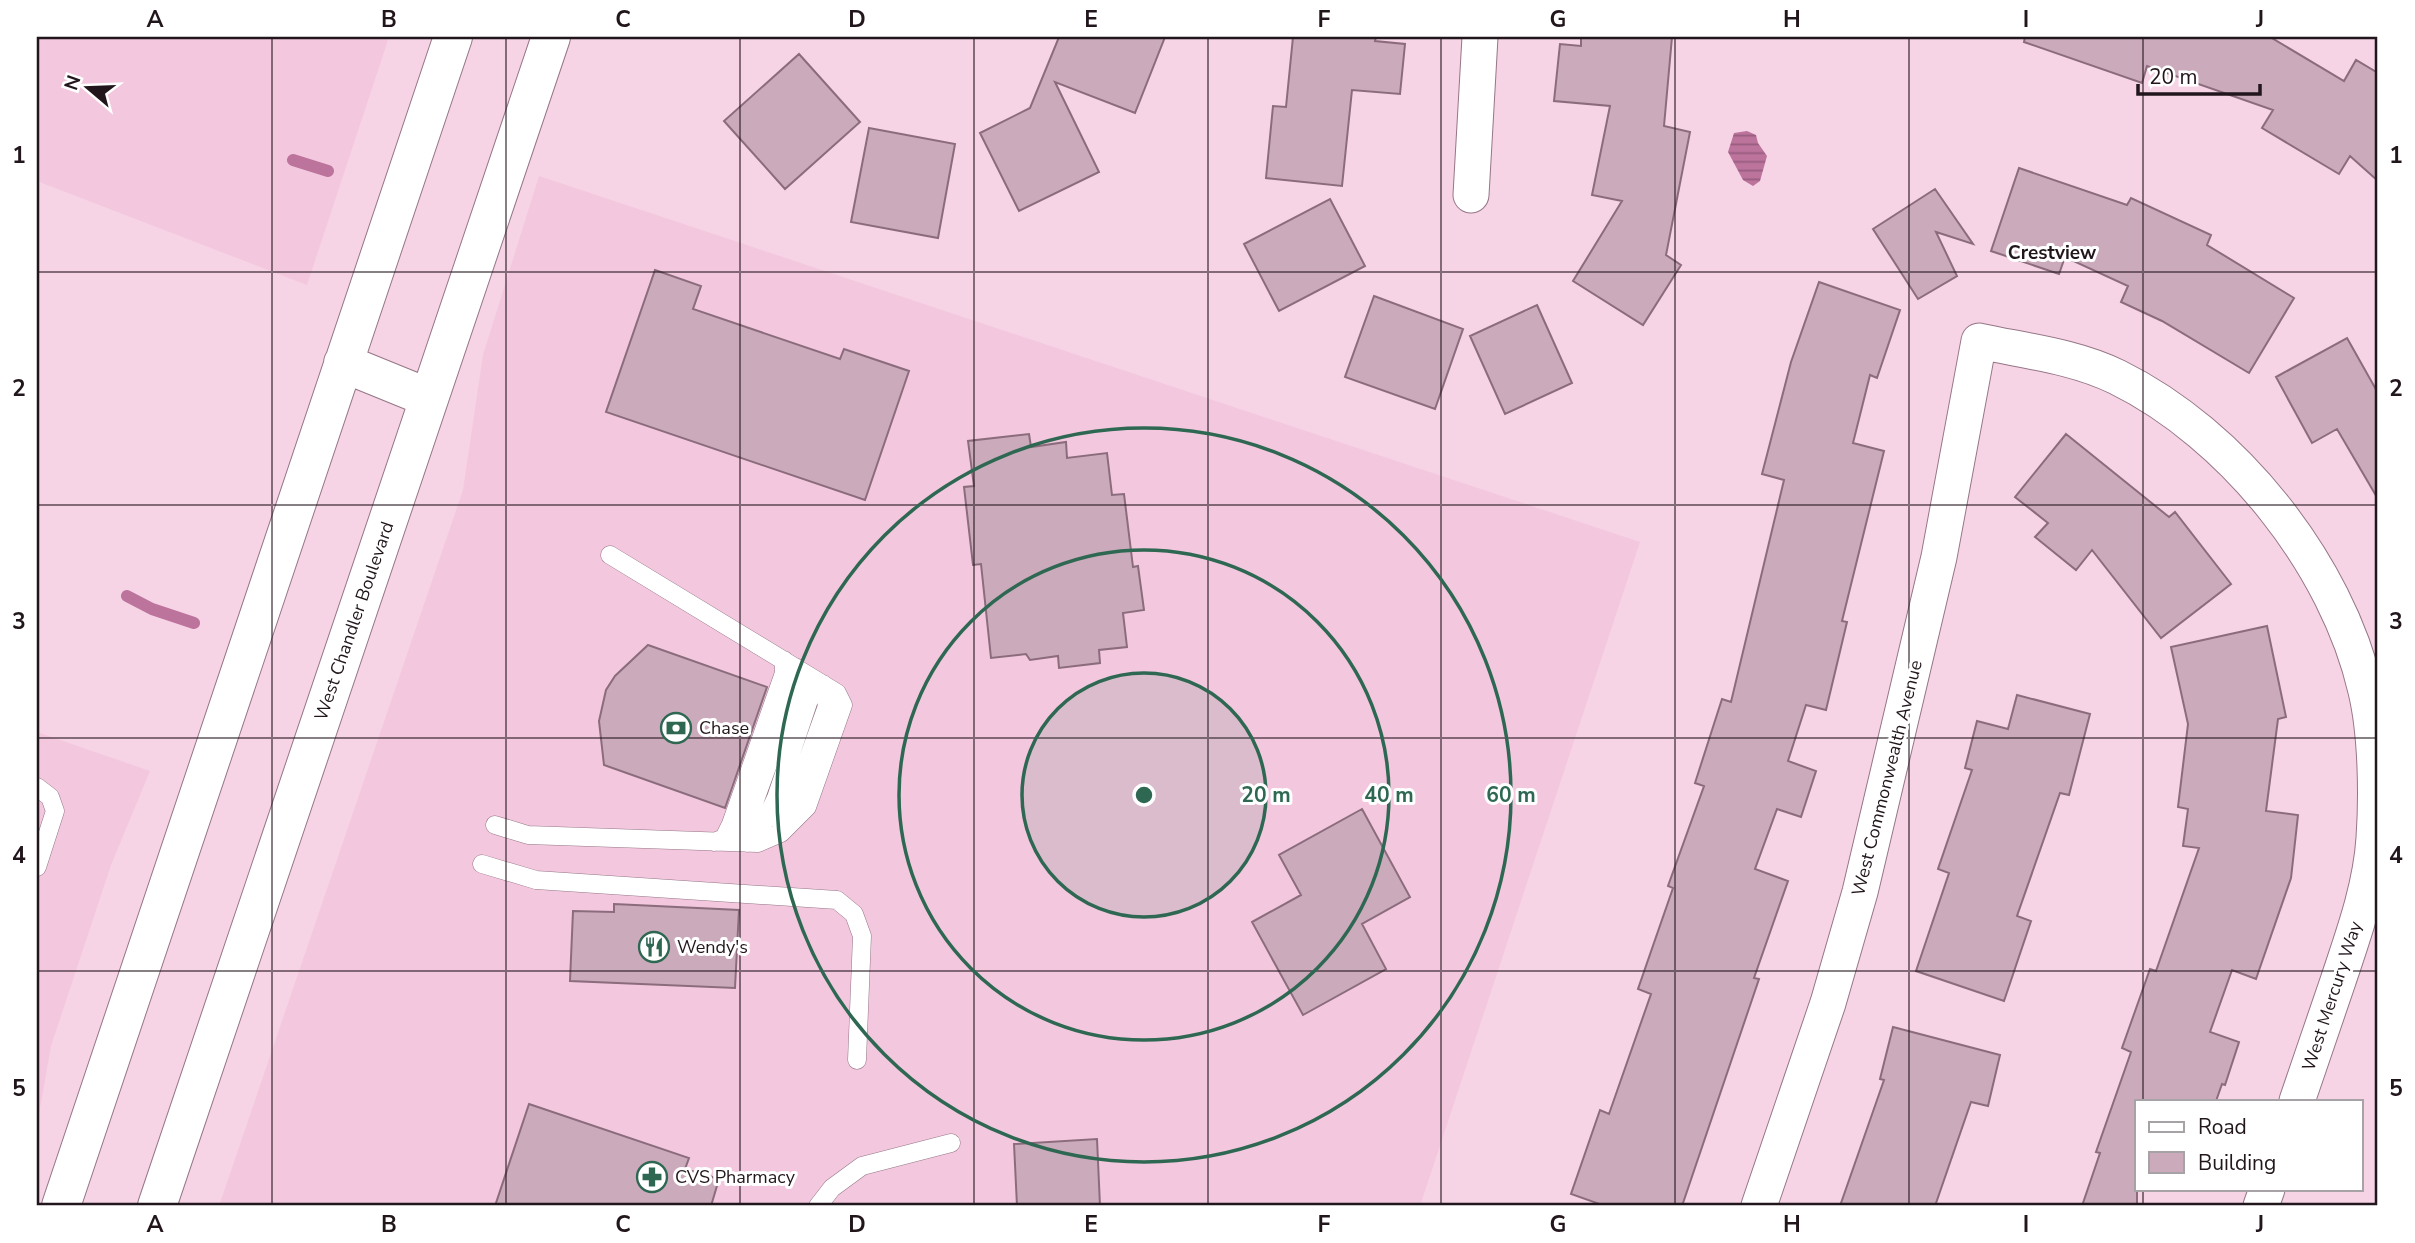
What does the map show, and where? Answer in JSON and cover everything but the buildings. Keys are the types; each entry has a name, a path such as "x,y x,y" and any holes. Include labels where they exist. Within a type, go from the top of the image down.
{"main road":[{"path":"61,1206 453,37"},
{"name":"West Chandler Boulevard","path":"157,1206 551,37"},
{"path":"343,363 429,398"}],"street":[{"path":"1471,195 1480,37"},
{"name":"West Mercury Way","path":"1979,341 2067,359 2115,376 2160,401 2222,451 2271,503 2306,551 2343,622 2366,691 2375,770 2374,840 2364,898 2297,1100"},
{"name":"West Commonwealth Avenue","path":"1759,1206 1828,1003 1860,892 1940,557 1979,341"}],"lane":[{"path":"495,825 528,835 758,843 781,833 807,807 843,705 837,693 610,555"},
{"path":"730,842 724,838 784,673 803,672"},
{"path":"730,842 765,821 776,798 812,691 803,672"},
{"path":"37,787 50,797 55,810 37,867"},
{"path":"482,864 536,880 837,900 854,915 862,936 857,1060"},
{"path":"818,1206 832,1188 862,1166 951,1143"}],"shaded area":[{"path":"37,37 389,37 307,285 37,181"},
{"path":"1747,131 1756,135 1767,156 1760,181 1753,186 1743,180 1728,152 1734,133"},
{"path":"539,176 1640,542 1420,1206 219,1206 463,490 483,355"},
{"path":"37,732 150,771 111,865 51,1046 37,1125"}],"waterway":[{"path":"293,160 328,171"},
{"path":"127,596 152,609 194,623"}],"place":[{"name":"Chase","path":"676,728"},
{"name":"Wendy's","path":"654,947"},
{"name":"CVS Pharmacy","path":"652,1177"}],"district":[{"name":"Crestview","path":"2052,252"}]}
